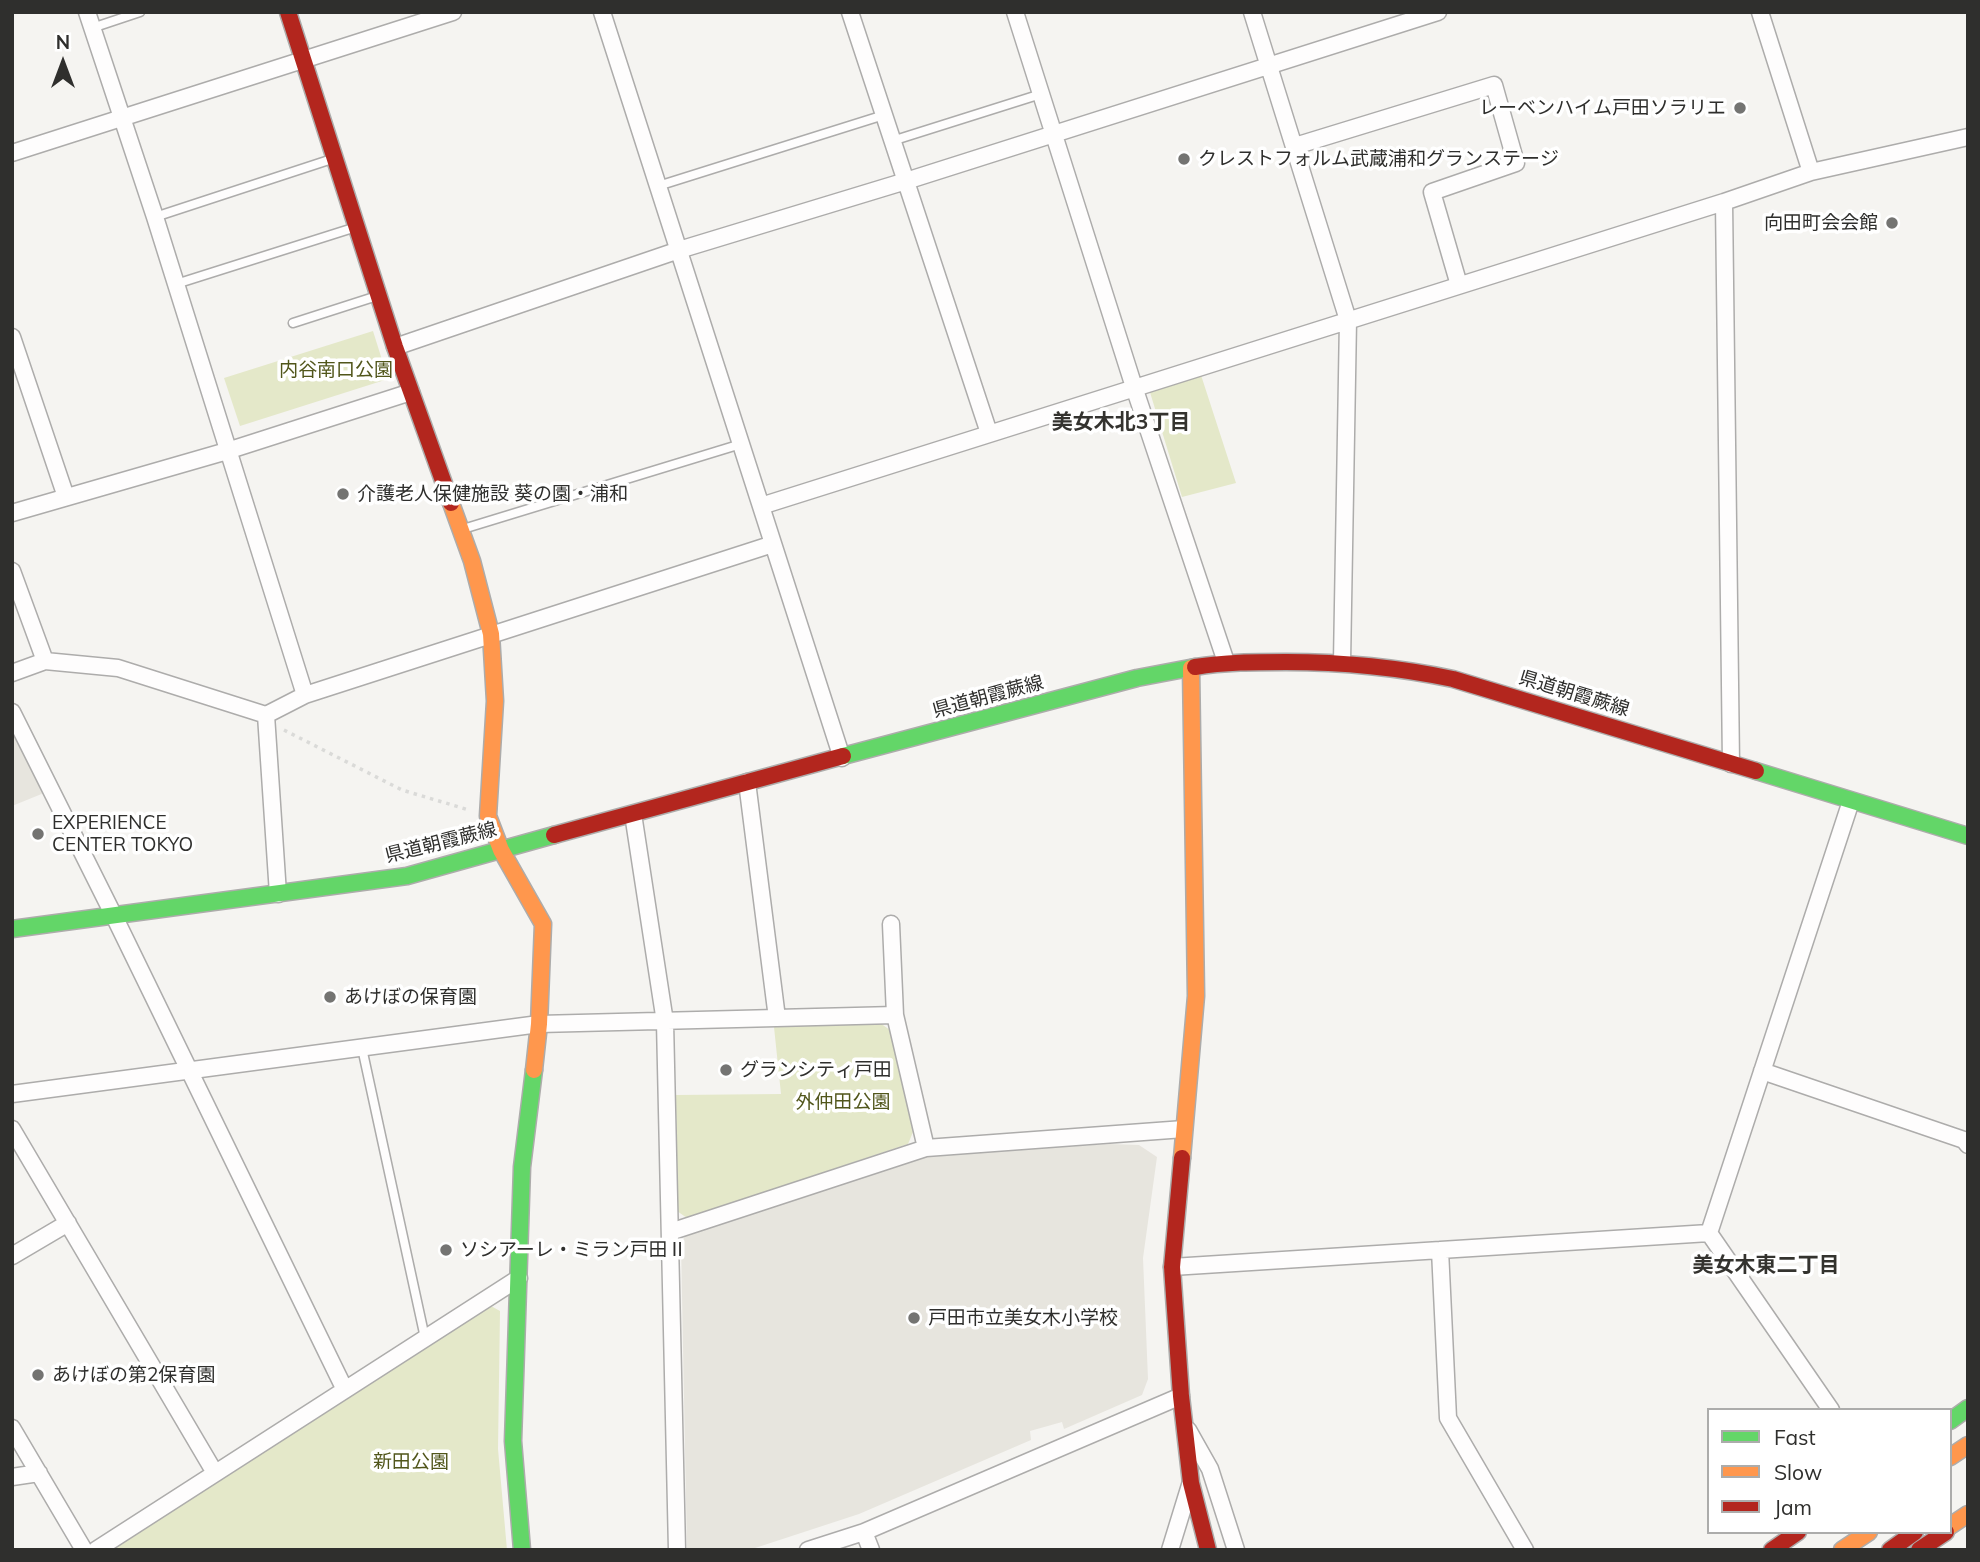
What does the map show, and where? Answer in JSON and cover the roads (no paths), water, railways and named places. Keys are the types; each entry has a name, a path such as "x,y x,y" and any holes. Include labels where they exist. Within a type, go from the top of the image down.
{"main road":[{"path":"288,12 395,347 461,530 491,634 495,701 488,816 501,850 543,924 539,1024 522,1167 513,1441 522,1550"},
{"name":"県道朝霞蕨線","path":"12,929 407,876 1138,678 1226,662 1342,662 1402,668 1453,679 1968,836"},
{"path":"1191,668 1196,996 1172,1267 1181,1396 1191,1483 1208,1550"},
{"path":"1952,1420 1968,1408"},
{"path":"1958,1461 1968,1443"},
{"path":"1952,1507 1968,1496"},
{"path":"1952,1527 1968,1517"},
{"path":"1772,1550 1794,1534"},
{"path":"1825,1544 1840,1534"},
{"path":"1842,1550 1865,1534"},
{"path":"1890,1550 1912,1534"},
{"path":"1917,1550 1941,1534"}],"street":[{"path":"87,12 155,217 305,695"},
{"path":"12,153 453,12"},
{"path":"602,12 842,758"},
{"path":"850,12 989,433"},
{"path":"1015,12 1134,387 1226,662"},
{"path":"1252,12 1348,320 1342,662"},
{"path":"395,347 679,250 1438,12"},
{"path":"1760,12 1811,172"},
{"path":"1295,146 1494,85 1517,163 1432,192 1459,285"},
{"path":"761,506 1724,202 1811,172 1968,137"},
{"path":"1724,202 1731,764"},
{"path":"12,337 66,498"},
{"path":"12,513 227,452 411,392"},
{"path":"12,673 45,660 118,668 266,718 305,695 773,544"},
{"path":"12,571 45,660"},
{"path":"12,712 345,1390"},
{"path":"266,718 278,894"},
{"path":"747,782 777,1018"},
{"path":"1709,1233 1851,801"},
{"path":"633,814 665,1022 677,1550"},
{"path":"891,924 895,1015 926,1148"},
{"path":"12,1094 539,1024 895,1015"},
{"path":"1762,1071 1964,1140 1968,1145"},
{"path":"12,1129 215,1473"},
{"path":"670,1232 926,1148 1184,1129"},
{"path":"12,1256 68,1223"},
{"path":"1172,1267 1709,1233"},
{"path":"1709,1233 1830,1408"},
{"path":"1440,1250 1448,1418 1525,1550"},
{"path":"96,1550 519,1278"},
{"path":"808,1550 863,1532 1181,1396"},
{"path":"1184,1422 1210,1469 1236,1550"},
{"path":"12,1428 84,1550"},
{"path":"12,1477 39,1473"},
{"path":"1170,1550 1191,1483"},
{"path":"863,1532 871,1550"}],"lane":[{"path":"92,28 140,12"},
{"path":"892,141 1041,94"},
{"path":"658,186 884,115"},
{"path":"155,217 335,159"},
{"path":"176,284 357,227"},
{"path":"293,323 379,295"},
{"path":"461,530 741,444"},
{"path":"362,1048 425,1338"}],"place":[{"name":"レーベンハイム戸田ソラリエ","path":"1740,108"},
{"name":"クレストフォルム武蔵浦和グランステージ","path":"1184,159"},
{"name":"向田町会会館","path":"1892,223"},
{"name":"介護老人保健施設 葵の園・浦和","path":"343,494"},
{"name":"EXPERIENCE CENTER TOKYO","path":"38,834"},
{"name":"あけぼの保育園","path":"330,997"},
{"name":"グランシティ戸田","path":"726,1070"},
{"name":"ソシアーレ・ミラン戸田Ⅱ","path":"446,1250"},
{"name":"戸田市立美女木小学校","path":"914,1318"},
{"name":"あけぼの第2保育園","path":"38,1375"}],"district":[{"name":"美女木北3丁目","path":"1121,423"},
{"name":"美女木東二丁目","path":"1766,1266"}],"park label":[{"name":"内谷南口公園","path":"336,370"},
{"name":"外仲田公園","path":"843,1102"},
{"name":"新田公園","path":"411,1462"}]}
